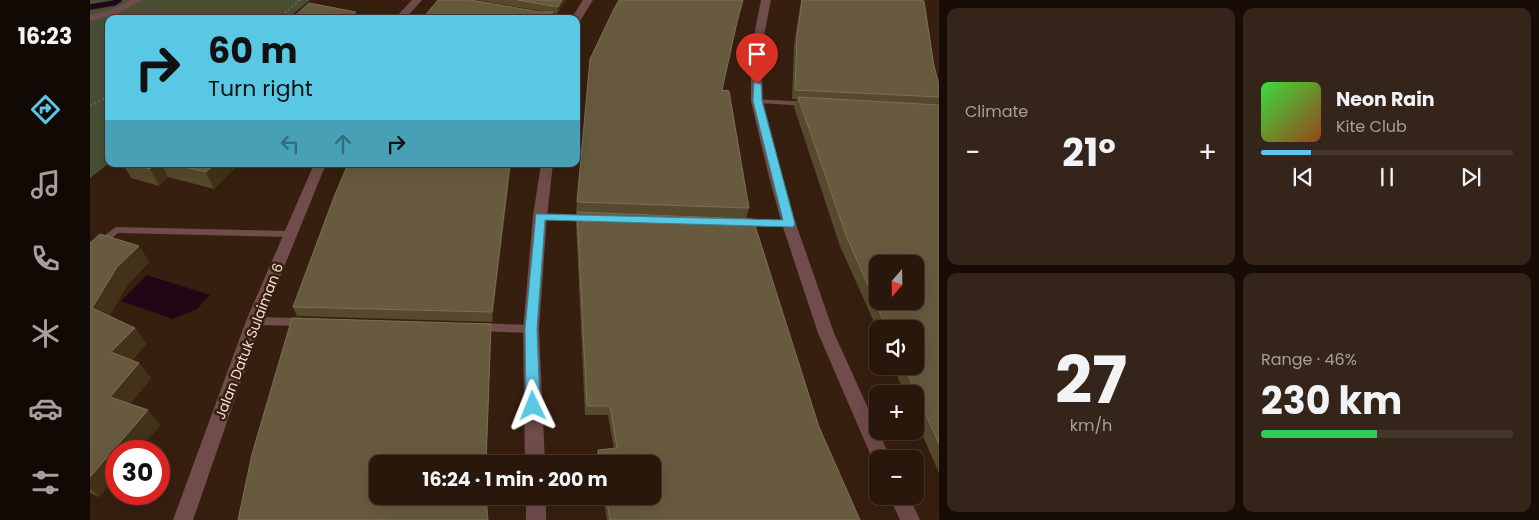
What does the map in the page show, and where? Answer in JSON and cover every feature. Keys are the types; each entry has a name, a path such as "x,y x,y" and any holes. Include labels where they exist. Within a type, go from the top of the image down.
{"street":[{"path":"111,15 123,10 137,0"},
{"path":"403,15 417,0"},
{"path":"579,15 588,0"},
{"path":"766,0 756,51 757,101 789,224 826,332 878,450"},
{"path":"523,12 538,15"},
{"path":"90,18 105,16"},
{"name":"Jalan Datuk Sulaiman 6","path":"183,520 254,321 319,167"},
{"path":"535,455 531,329 540,216 547,167"},
{"path":"536,505 536,520"},
{"path":"903,505 910,520"}],"lane":[{"path":"757,101 814,104"},
{"path":"540,216 600,218"},
{"path":"729,222 789,224"},
{"path":"90,251 116,230 291,234"},
{"path":"254,321 314,322"},
{"path":"462,327 531,329"}],"path":[{"path":"283,15 300,0"},
{"path":"90,105 105,99"}],"green space":[{"path":"90,0 310,0 292,15 105,15 105,166 90,178"}],"shaded area":[{"path":"147,275 210,295 197,309 173,319 121,301"}],"building":[{"path":"438,0 471,0 540,12 553,12 551,15 425,15"},
{"path":"518,0 562,0 558,7"},
{"path":"619,0 743,0 722,90 729,91 749,208 577,202 590,59"},
{"path":"802,0 924,1 934,66 939,85 939,97 795,90 797,36"},
{"path":"309,3 356,12 353,15 296,15"},
{"path":"798,97 939,105 939,444 924,411 924,385 913,385 908,375 924,375 924,320 883,320 879,310 924,310 924,255 869,255 869,288 846,235"},
{"path":"185,167 212,167 206,172"},
{"path":"347,167 510,167 492,312 293,307"},
{"path":"577,212 753,219 819,427 860,520 610,520 608,505 661,505 661,455 599,455 598,450 617,448 610,406 587,406"},
{"path":"100,234 139,246 117,267 92,308 135,328 111,352 139,363 110,397 148,410 122,440 105,440 105,460 90,477 90,243"},
{"path":"292,318 491,324 486,455 369,455 369,505 487,505 488,520 238,520 252,454"}],"waterway":[{"path":"90,7 114,3 119,0"}],"route":[{"path":"533,406 531,329 540,216 789,224 757,101 757,84"}]}
